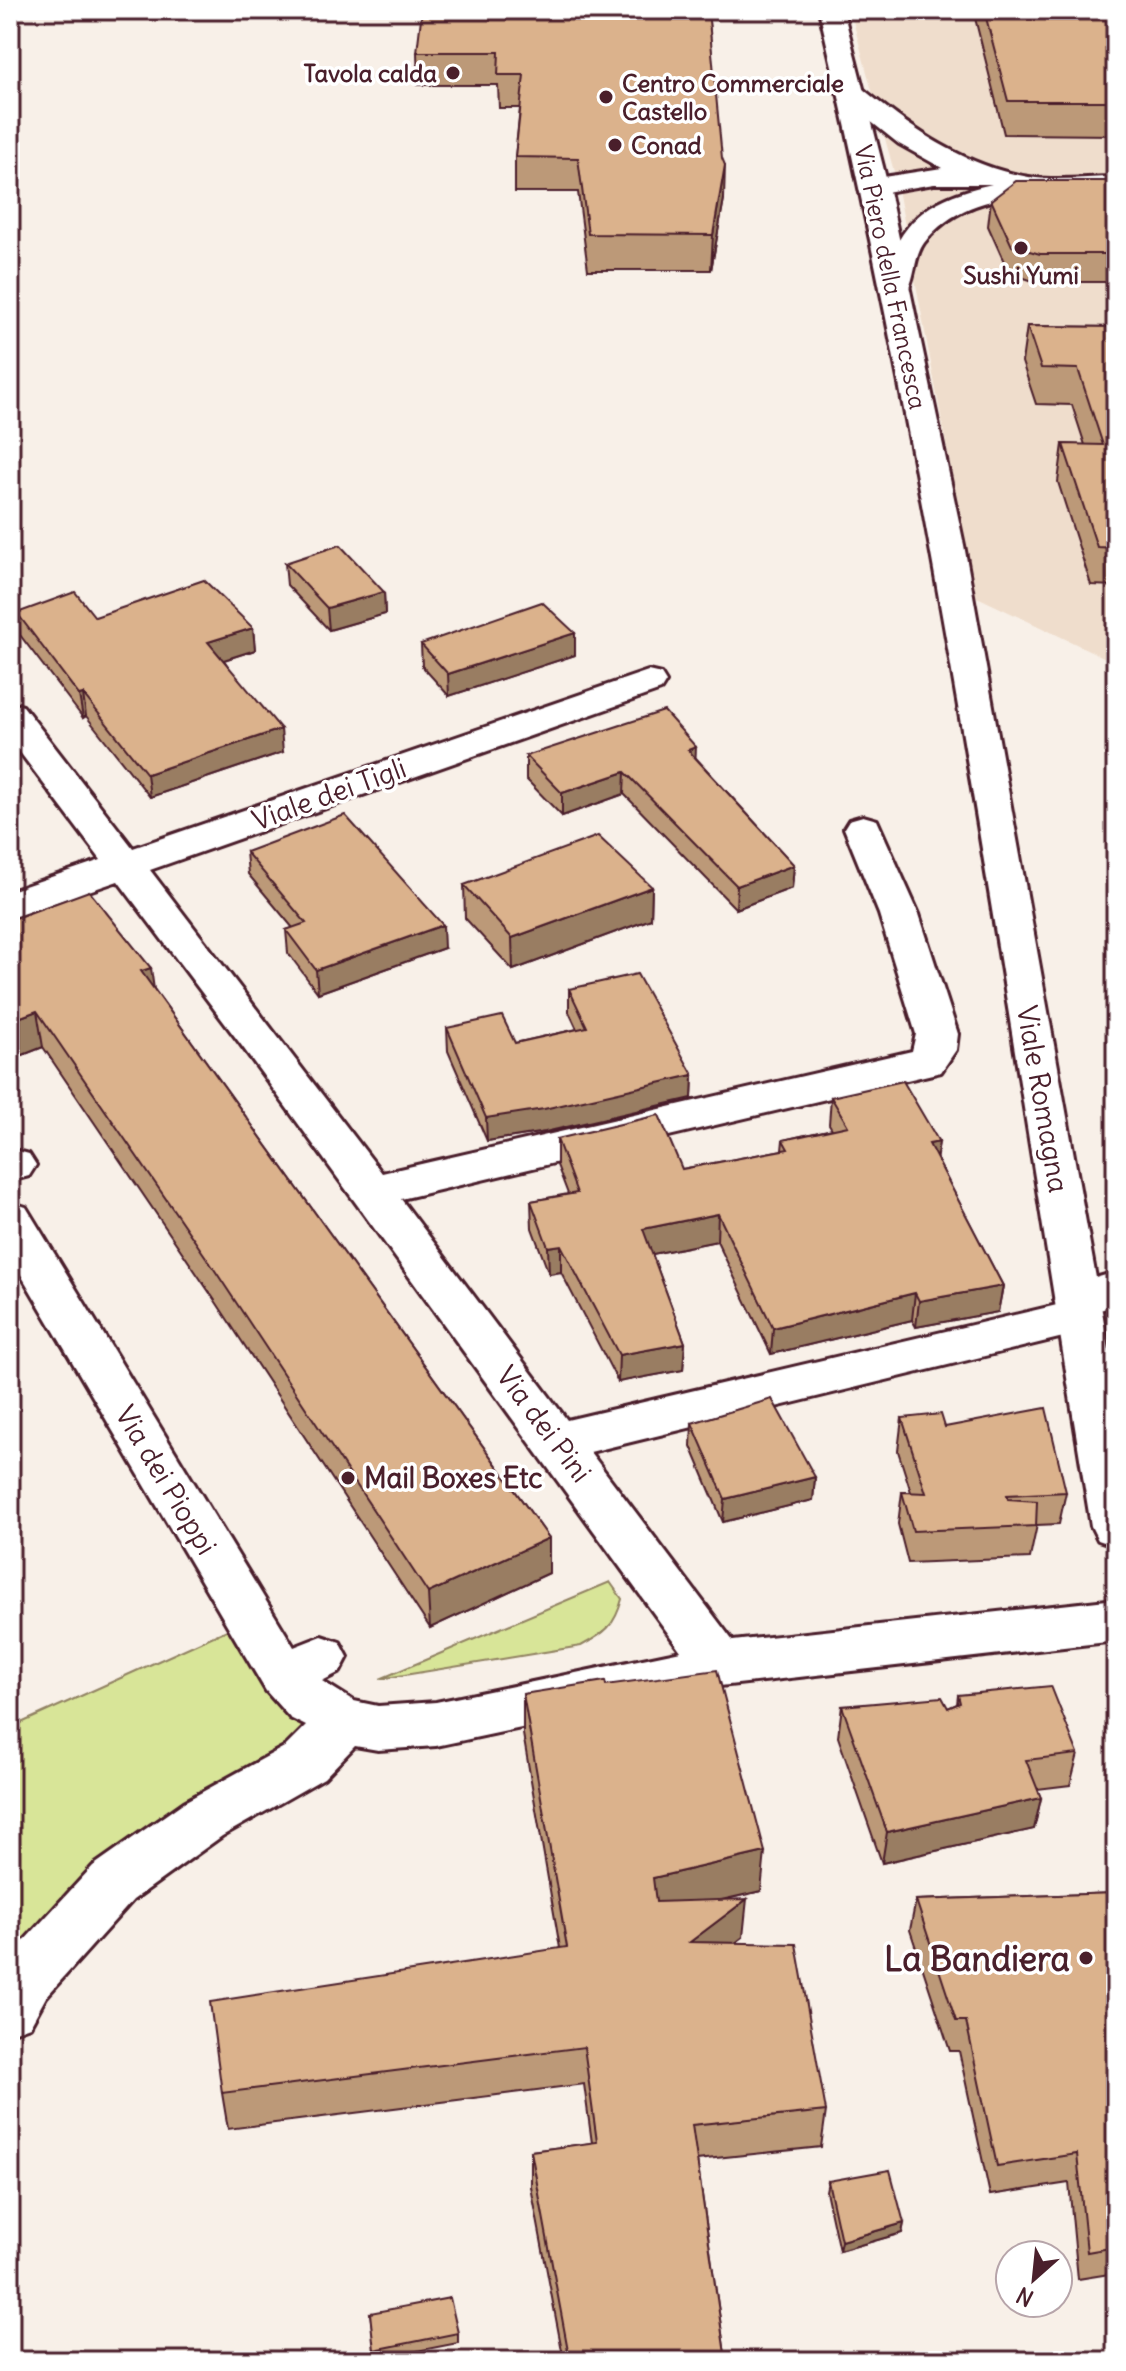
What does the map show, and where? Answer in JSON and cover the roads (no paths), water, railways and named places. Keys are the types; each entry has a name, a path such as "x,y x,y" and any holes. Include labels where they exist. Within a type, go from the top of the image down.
{"street":[{"name":"Via Piero della Francesca","path":"831,10 874,186 947,545 969,672"},
{"path":"849,91 902,136 979,185"},
{"path":"895,289 908,243 938,211 979,185"},
{"path":"874,186 1116,185"},
{"name":"Viale Romagna","path":"969,672 1091,1302 1116,1526"},
{"name":"Viale dei Tigli","path":"10,905 648,682"},
{"name":"Via dei Pini","path":"10,714 128,866 720,1664"},
{"path":"370,1191 926,1062 935,1050 937,1034 899,914 863,828"},
{"name":"Via dei Pioppi","path":"10,1218 94,1325 303,1666 309,1702 344,1722"},
{"path":"557,1441 1091,1302"},
{"path":"10,2007 26,1979 113,1883 203,1819 305,1762 344,1722 378,1728 436,1724 720,1664 1116,1620"}],"place":[{"name":"Tavola calda","path":"453,73"},
{"name":"Centro Commerciale Castello","path":"606,97"},
{"name":"Conad","path":"615,145"},
{"name":"Sushi Yumi","path":"1021,248"},
{"name":"Mail Boxes Etc","path":"348,1478"},
{"name":"La Bandiera","path":"1086,1958"}]}
